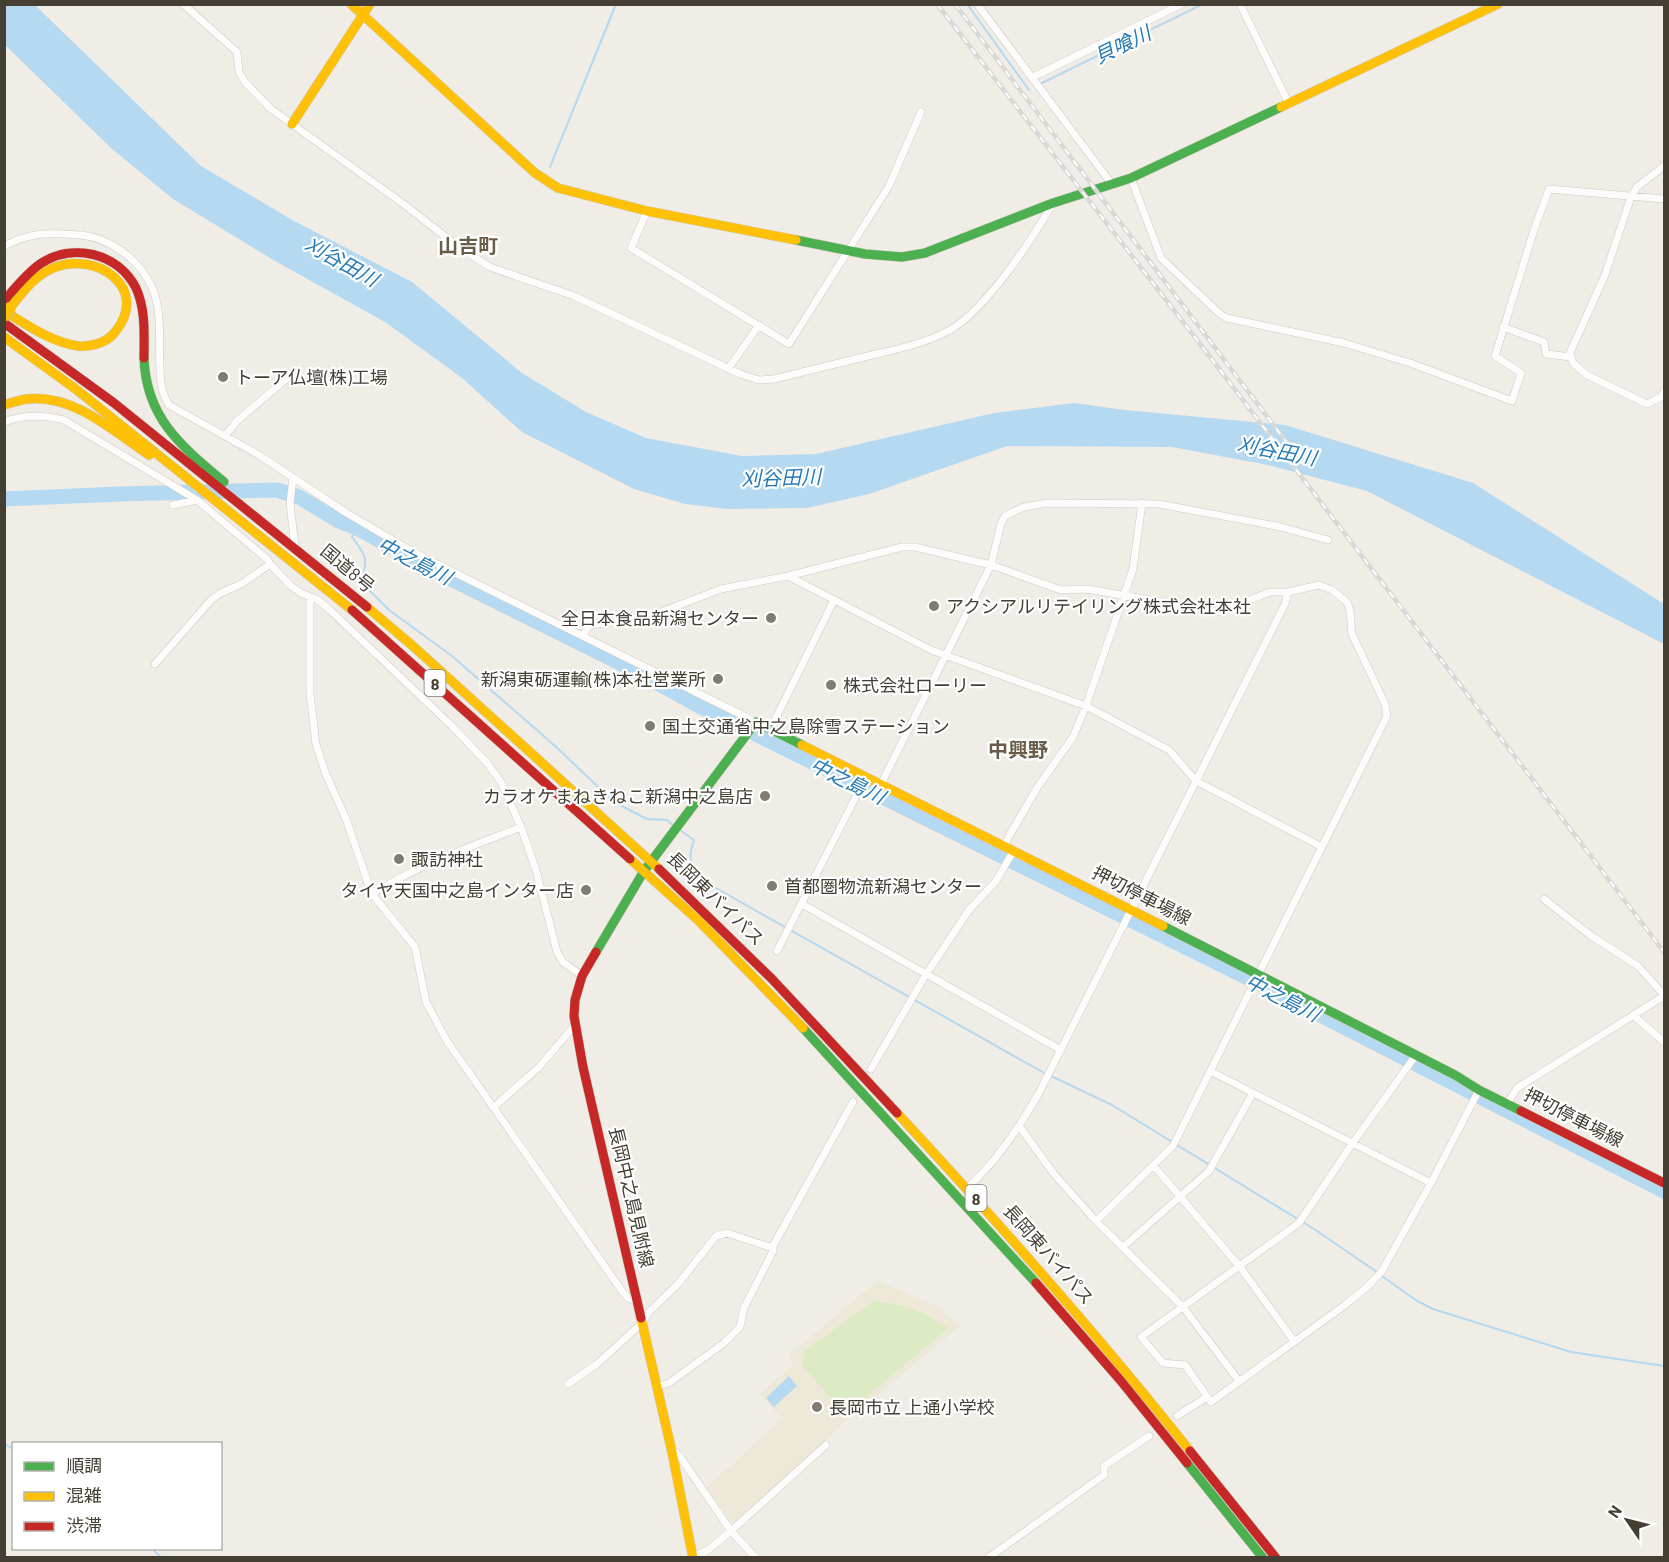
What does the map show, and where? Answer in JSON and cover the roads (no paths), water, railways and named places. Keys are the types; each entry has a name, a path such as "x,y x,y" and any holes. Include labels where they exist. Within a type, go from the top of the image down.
{"main road":[{"path":"351,4 366,10 545,180 558,188 647,211 891,257 925,253 1053,203 1131,178 1498,4"},
{"path":"292,124 366,10"},
{"path":"6,309 27,275 42,263 58,255 82,252 93,254 119,266 133,282 141,298 145,320 146,379 155,408 174,435 215,479"},
{"path":"71,262 89,264 108,271 123,288 127,300 127,312 117,331 108,339 89,346 63,342 6,309 39,275 53,267 71,262"},
{"name":"国道8号","path":"4,323 105,396 239,499 414,647 647,866"},
{"name":"国道8号","path":"4,337 77,390 333,594 647,866"},
{"path":"4,405 28,399 41,399 68,405 92,417 127,442 195,484"},
{"path":"647,866 756,722"},
{"name":"押切停車場線","path":"756,722 1009,848 1127,915 1258,974 1479,1090 1665,1183"},
{"name":"長岡中之島見附線","path":"647,866 582,976 575,1000 574,1026 672,1452 693,1557"},
{"name":"長岡東バイパス","path":"647,866 779,987 967,1188 1131,1376 1276,1557"},
{"name":"長岡東バイパス","path":"647,866 749,971 950,1186 1121,1381 1263,1557"}],"street":[{"path":"183,4 237,52 239,72 244,82 271,110 405,205 457,246 490,267 574,296 728,369 759,380 774,379 892,350 932,338 949,330 994,289 1038,229 1053,203"},
{"path":"977,4 1111,183"},
{"path":"1033,77 1182,4"},
{"path":"1240,4 1288,104"},
{"path":"647,211 631,248 789,344 850,251 889,186 921,112"},
{"path":"1665,166 1637,187 1605,275 1569,355 1574,364 1587,375 1647,404 1665,393"},
{"path":"1131,178 1161,258 1220,314 1227,318 1344,343 1410,363 1512,401 1521,373 1495,356 1549,189 1665,199"},
{"path":"4,246 30,234 90,236 111,244 147,275 155,296 159,321 160,380 169,405 225,436 413,552 756,722"},
{"path":"728,369 759,325"},
{"path":"1503,327 1544,342 1546,354 1571,357"},
{"path":"225,436 237,421 286,379"},
{"path":"4,422 31,415 64,420 197,500 267,559 291,586 318,600 397,673 453,727 487,763 501,782 521,826 536,870 557,952 563,962 582,976"},
{"path":"290,543 290,499 293,478"},
{"path":"174,505 197,500"},
{"path":"881,784 991,565 1000,524 1005,516 1024,507 1047,503 1159,504 1241,519 1328,540"},
{"path":"872,1069 925,976 969,910 996,881 1037,788 1073,737 1086,706 1133,569 1142,503"},
{"path":"582,636 590,625 648,617 721,589 788,576 902,547 915,547 991,565 1061,590 1087,589 1219,612 1270,592 1288,592 1319,585 1332,590 1347,602 1352,634 1388,711 1388,716 1173,1146 1096,1221"},
{"path":"155,664 211,600 243,583 270,564"},
{"path":"788,576 931,650 1086,706 1169,750 1196,781 1322,847"},
{"path":"967,1188 1003,1150 1020,1128 1285,604 1288,592"},
{"path":"310,597 310,694 316,744 325,772 346,819 372,894 416,947 429,1010 447,1041 622,1291 628,1298 637,1301"},
{"path":"771,728 834,600"},
{"path":"397,673 409,659"},
{"path":"777,951 866,777"},
{"path":"372,894 400,876 428,863 521,826"},
{"path":"1507,1104 1517,1088 1665,996 1638,966 1590,935 1544,899"},
{"path":"802,904 925,976 1061,1050"},
{"path":"1633,1015 1665,1042"},
{"path":"494,1107 539,1067 574,1026"},
{"path":"1416,1055 1299,1223 1141,1337 1163,1363 1185,1365 1211,1402 1345,1305 1382,1271 1479,1090"},
{"path":"1210,1071 1431,1183"},
{"path":"1123,1247 1209,1172 1253,1093"},
{"path":"656,1387 669,1383 724,1343 740,1327 744,1308 773,1248 853,1102"},
{"path":"1020,1128 1054,1174 1096,1221 1184,1307 1239,1381"},
{"path":"1154,1166 1240,1267 1294,1341"},
{"path":"568,1384 597,1364 642,1323 685,1276 714,1238 727,1233 773,1248"},
{"path":"1178,1416 1207,1397"},
{"path":"988,1557 1104,1475 1104,1466 1149,1436"},
{"path":"693,1557 708,1550 731,1531 826,1445"},
{"path":"672,1452 676,1452 681,1458 731,1531 756,1557"}],"water":[{"name":"刈谷田川","path":"5,4 35,5 201,166 294,221 412,282 522,373 586,412 646,438 742,456 816,454 994,413 1074,403 1285,425 1473,483 1664,604 1664,644 1367,491 1268,465 1172,447 1007,446 869,494 807,508 728,509 685,504 634,489 522,432 462,378 385,322 275,261 173,199 111,148 5,45"},
{"path":"789,1376 797,1386 774,1407 766,1398"}],"waterway":[{"path":"550,167 616,4"},
{"name":"貝喰川","path":"967,4 1029,90"},
{"name":"貝喰川","path":"1042,83 1203,4"},
{"name":"中之島川","path":"4,499 277,490 299,497 339,521 357,528 429,568 630,668 701,707 1248,978 1664,1191"},
{"path":"357,528 352,537 365,558 362,583 389,610 452,656 554,745 614,802 647,819 667,820 675,827"},
{"path":"680,830 694,840 691,863 705,882 1046,1074"},
{"path":"1051,1076 1112,1105 1314,1229 1377,1272"},
{"path":"1382,1276 1417,1301 1433,1309 1571,1352 1664,1366"},
{"path":"4,1443 12,1449"},
{"path":"153,1550 162,1558"}],"railway":[{"path":"937,4 1204,349 1664,952"},
{"path":"955,4 1303,464"}],"place":[{"name":"トーア仏壇(株)工場","path":"223,377"},
{"name":"アクシアルリテイリング株式会社本社","path":"934,606"},
{"name":"全日本食品新潟センター","path":"771,618"},
{"name":"新潟東砺運輸(株)本社営業所","path":"718,679"},
{"name":"株式会社ローリー","path":"831,685"},
{"name":"国土交通省中之島除雪ステーション","path":"650,726"},
{"name":"カラオケまねきねこ新潟中之島店","path":"765,796"},
{"name":"諏訪神社","path":"399,859"},
{"name":"首都圏物流新潟センター","path":"772,886"},
{"name":"タイヤ天国中之島インター店","path":"586,890"},
{"name":"長岡市立 上通小学校","path":"817,1407"}],"district":[{"name":"山吉町","path":"468,245"},
{"name":"中興野","path":"1018,749"}]}
